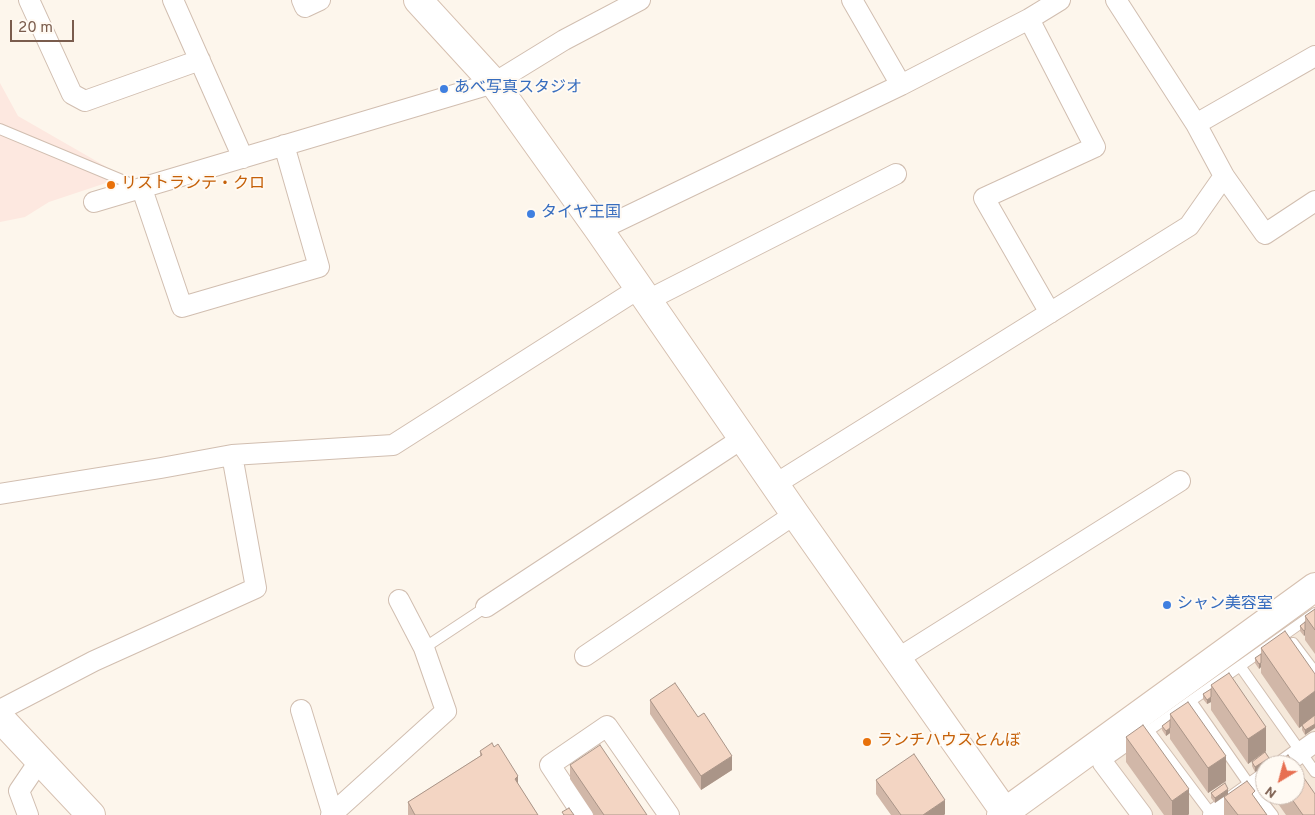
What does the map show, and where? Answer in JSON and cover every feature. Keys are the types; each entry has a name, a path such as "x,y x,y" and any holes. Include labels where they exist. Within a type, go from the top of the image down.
{"street":[{"path":"29,0 72,94 85,101 200,60"},
{"path":"173,0 243,158"},
{"path":"302,0 305,7 320,0"},
{"path":"418,0 494,83 599,230 774,486 1004,814 1101,754 1315,587"},
{"path":"94,202 494,83 564,40 640,0"},
{"path":"852,0 901,85"},
{"path":"599,230 901,85 1029,19 1060,0"},
{"path":"1116,0 1196,124 1224,176 1265,234 1315,201"},
{"path":"1029,19 1095,147 984,198 1050,313"},
{"path":"1196,124 1315,56"},
{"path":"142,189 182,307 320,267 284,145"},
{"path":"0,494 232,455 393,445 642,295 896,174"},
{"path":"774,486 1188,226 1224,176"},
{"path":"486,607 743,438"},
{"path":"0,710 94,661 256,588 232,455"},
{"path":"897,659 1180,481"},
{"path":"585,656 795,514"},
{"path":"301,710 331,814 446,711 424,648 399,600"},
{"path":"0,718 91,815"},
{"path":"582,815 550,765 607,726 669,815"},
{"path":"1296,755 1308,747"},
{"path":"1101,754 1142,815"},
{"path":"28,815 19,791 40,760"},
{"path":"1212,815 1255,784"}],"lane":[{"path":"0,129 142,189"},
{"path":"424,648 486,607"},
{"path":"1101,754 1149,731 1315,613"},
{"path":"1286,634 1315,672"},
{"path":"1240,666 1308,747 1315,772"},
{"path":"1191,701 1255,778"},
{"path":"1149,731 1212,815"}],"shaded area":[{"path":"0,83 18,116 124,177 49,202 25,217 0,222"},
{"path":"1315,614 1315,815 1130,815 1097,771"}],"building":[{"path":"1315,609 1315,630 1305,616"},
{"path":"1305,622 1305,630 1304,631 1300,626"},
{"path":"1285,631 1315,674 1315,691 1299,703 1261,648"},
{"path":"1261,654 1261,663 1259,664 1255,658"},
{"path":"1229,673 1266,727 1248,739 1211,685"},
{"path":"675,683 698,717 704,713 732,756 701,776 650,700"},
{"path":"1211,689 1211,697 1207,700 1203,694"},
{"path":"1188,702 1226,756 1208,768 1170,714"},
{"path":"1315,715 1315,724 1305,730 1302,725"},
{"path":"1170,720 1170,728 1166,731 1162,726"},
{"path":"1143,725 1189,789 1172,801 1126,737"},
{"path":"492,743 494,747 498,744 518,776 515,779 538,815 415,815 408,802 482,755 480,751"},
{"path":"600,745 647,815 604,815 570,765"},
{"path":"914,754 945,800 923,815 901,815 876,780"},
{"path":"1305,780 1315,794 1315,815 1303,815 1296,805 1305,805"},
{"path":"1247,781 1255,791 1252,794 1255,798 1255,805 1260,805 1267,815 1238,815 1224,797"},
{"path":"1225,783 1228,789 1215,798 1211,793"},
{"path":"569,808 574,815 564,815 562,812"}],"place":[{"name":"あべ写真スタジオ","path":"444,89"},
{"name":"リストランテ・クロ","path":"111,185"},
{"name":"タイヤ王国","path":"531,214"},
{"name":"シャン美容室","path":"1167,605"},
{"name":"ランチハウスとんぼ","path":"867,742"}]}
